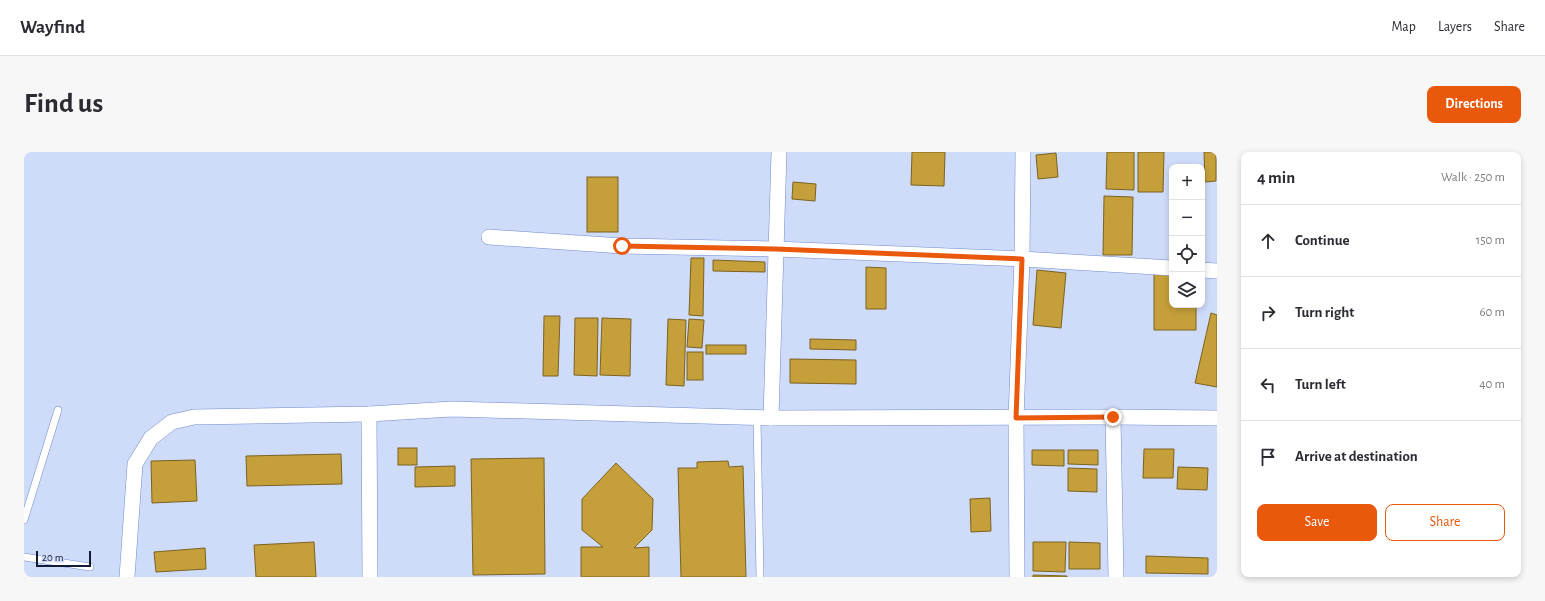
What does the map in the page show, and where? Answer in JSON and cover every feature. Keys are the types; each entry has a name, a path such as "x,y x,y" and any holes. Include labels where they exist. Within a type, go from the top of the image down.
{"street":[{"path":"764,418 776,249 779,152"},
{"path":"1017,577 1016,418 1022,259 1023,152"},
{"path":"489,237 622,246 776,249 1022,259 1169,268"},
{"path":"1205,270 1217,271"},
{"path":"127,577 135,464 151,438 172,422 194,417 369,414 452,410 764,418 1217,418"},
{"path":"369,414 370,577"},
{"path":"1113,417 1116,577"}],"lane":[{"path":"24,520 58,410"},
{"path":"760,577 764,418"},
{"path":"24,556 90,567"}],"building":[{"path":"912,152 945,152 944,186 911,185"},
{"path":"1107,152 1134,152 1134,190 1106,189"},
{"path":"1138,152 1164,152 1163,192 1138,192"},
{"path":"1204,152 1216,152 1216,181 1205,182"},
{"path":"1056,153 1058,177 1038,179 1036,155"},
{"path":"587,177 618,177 618,232 587,232"},
{"path":"793,182 816,184 815,201 792,199"},
{"path":"1104,196 1133,197 1132,255 1103,255"},
{"path":"691,258 704,258 703,316 689,315"},
{"path":"713,260 765,262 765,272 713,271"},
{"path":"866,267 886,268 886,309 866,309"},
{"path":"1037,270 1066,273 1061,328 1033,325"},
{"path":"1154,273 1169,273 1169,308 1196,308 1196,330 1154,330"},
{"path":"1211,313 1217,315 1217,387 1195,383"},
{"path":"544,316 560,316 558,376 543,376"},
{"path":"575,318 598,318 597,376 574,375"},
{"path":"602,318 631,319 630,376 600,375"},
{"path":"668,319 686,320 684,386 666,385"},
{"path":"689,319 704,320 702,348 687,347"},
{"path":"810,339 856,340 856,350 810,349"},
{"path":"706,345 746,345 746,354 706,354"},
{"path":"687,352 703,352 703,380 687,380"},
{"path":"790,359 856,360 856,384 790,383"},
{"path":"398,448 417,448 417,465 398,465"},
{"path":"1144,449 1174,449 1173,478 1143,478"},
{"path":"1032,450 1064,450 1064,466 1032,465"},
{"path":"1068,450 1098,450 1098,465 1068,464"},
{"path":"341,454 342,484 247,486 246,456"},
{"path":"544,458 545,574 473,575 471,459"},
{"path":"195,460 197,501 152,503 151,461"},
{"path":"728,461 729,467 743,466 746,577 681,577 678,468 697,468 697,462"},
{"path":"616,463 653,499 652,530 634,548 649,547 649,577 581,577 581,547 603,547 582,530 582,499"},
{"path":"455,466 455,486 415,487 415,467"},
{"path":"1178,467 1208,468 1207,490 1177,489"},
{"path":"1068,468 1097,469 1097,492 1068,491"},
{"path":"990,498 991,531 971,532 970,499"},
{"path":"314,542 316,577 256,577 254,545"},
{"path":"1033,542 1066,542 1065,572 1033,571"},
{"path":"1069,542 1100,543 1100,569 1069,569"},
{"path":"205,548 206,569 156,572 154,552"},
{"path":"1146,556 1208,558 1208,574 1146,573"},
{"path":"1033,575 1067,576 1067,577 1033,577"}],"route":[{"path":"622,246 776,249 1022,259 1016,418 1113,417"}]}
